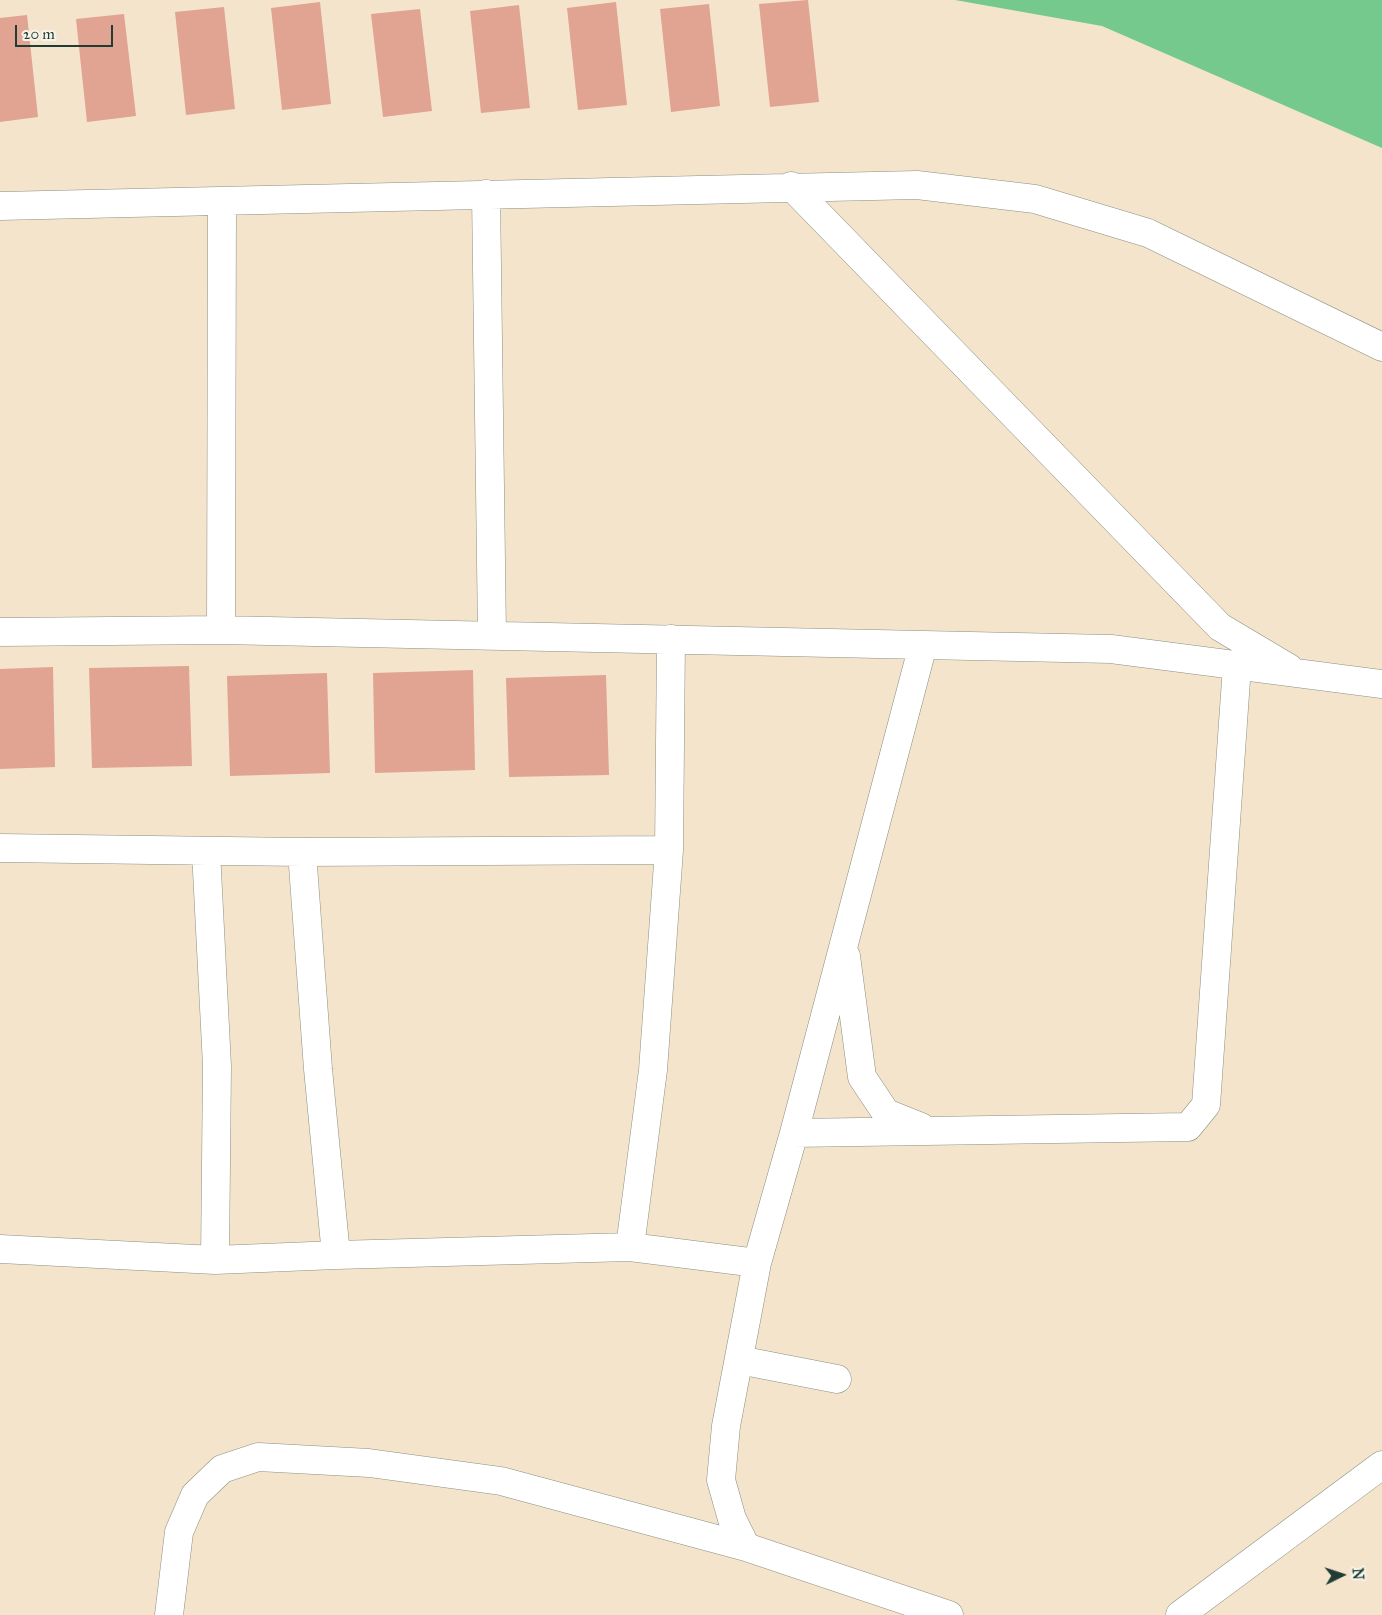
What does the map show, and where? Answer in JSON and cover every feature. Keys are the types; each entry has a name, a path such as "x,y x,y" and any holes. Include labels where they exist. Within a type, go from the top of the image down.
{"street":[{"path":"0,206 917,184 1035,199 1148,233 1382,347"},
{"path":"791,186 1220,627 1300,674"},
{"path":"486,194 492,635"},
{"path":"222,201 222,630"},
{"path":"0,632 222,630 1110,649 1382,684"},
{"path":"630,1247 653,1070 669,850 671,639"},
{"path":"746,1547 732,1518 721,1480 726,1426 757,1263 845,942 922,644"},
{"path":"794,1133 1188,1127 1206,1105 1236,666"},
{"path":"0,848 302,852 669,850"},
{"path":"206,850 217,1066 214,1260"},
{"path":"302,852 318,1070 336,1256"},
{"path":"845,942 862,1077 886,1113 932,1131"},
{"path":"0,1249 214,1260 630,1247 757,1263"},
{"path":"739,1360 837,1379"},
{"path":"168,1615 179,1532 195,1495 222,1469 258,1457 369,1463 501,1481 746,1547 949,1615"},
{"path":"1180,1615 1382,1465"}],"green space":[{"path":"955,0 1382,0 1382,148 1102,26"}],"building":[{"path":"808,0 819,102 770,107 759,4"},
{"path":"320,2 331,104 282,110 271,8"},
{"path":"616,2 627,105 578,110 567,8"},
{"path":"709,4 720,106 671,112 660,9"},
{"path":"519,5 530,108 481,113 470,11"},
{"path":"224,7 235,109 186,115 175,12"},
{"path":"420,9 432,111 383,117 371,14"},
{"path":"124,14 136,116 87,122 76,19"},
{"path":"27,15 38,117 0,122 0,18"},
{"path":"189,666 192,766 92,768 89,668"},
{"path":"53,667 55,767 0,769 0,669"},
{"path":"473,670 475,770 375,773 373,673"},
{"path":"327,673 330,773 230,776 227,676"},
{"path":"606,675 609,775 509,777 506,678"}]}
